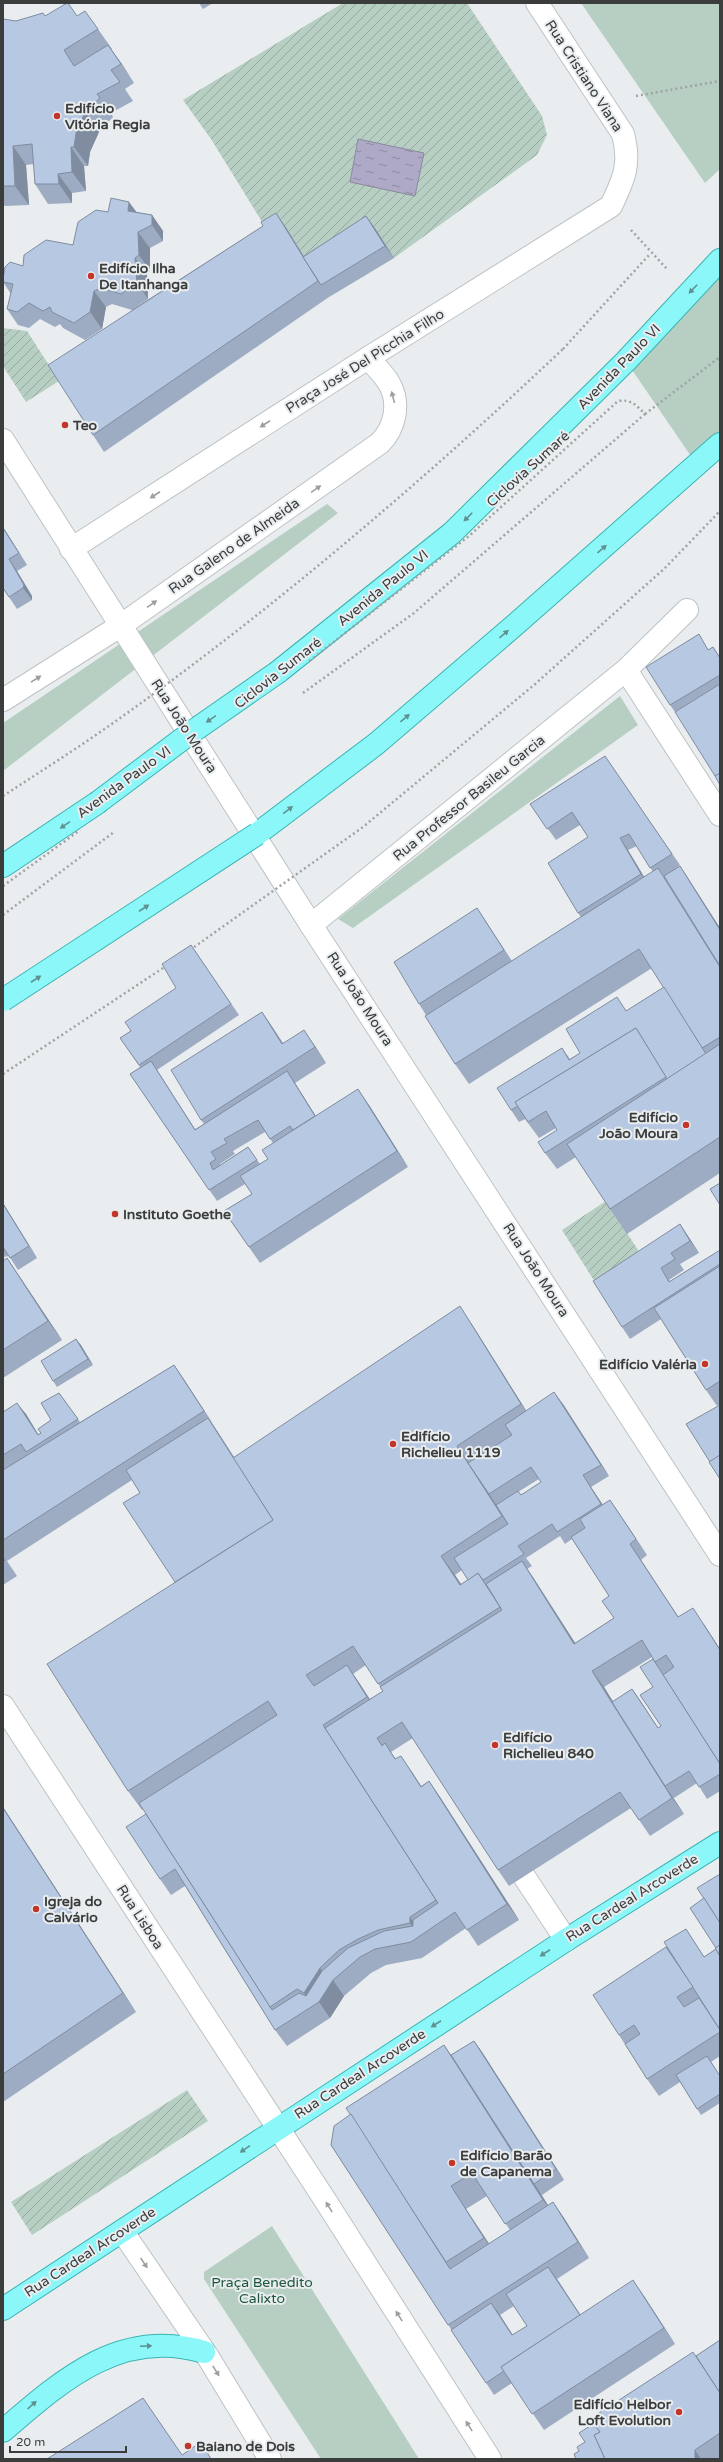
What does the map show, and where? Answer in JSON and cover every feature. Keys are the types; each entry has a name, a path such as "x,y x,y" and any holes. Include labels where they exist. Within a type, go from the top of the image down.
{"main road":[{"name":"Avenida Paulo VI","path":"3,866 97,803 189,734 278,672 452,533 626,361 720,260"},
{"path":"3,1000 257,834 370,748 522,619 720,444"},
{"name":"Rua Cardeal Arcoverde","path":"3,2309 566,1940 720,1843"},
{"path":"3,2431 41,2397 62,2383 87,2367 130,2348 185,2346 204,2352"}],"street":[{"name":"Rua Cristiano Viana","path":"537,3 623,134 627,151"},
{"name":"Praça José Del Picchia Filho","path":"71,549 368,358 611,206 626,171 627,151"},
{"name":"Rua Galeno de Almeida","path":"3,700 120,626 365,455 390,432 395,406 390,385 368,358"},
{"name":"Rua João Moura","path":"3,440 311,925 720,1555"},
{"name":"Rua Professor Basileu Garcia","path":"311,925 626,670 687,610"},
{"path":"626,670 720,816"},
{"name":"Rua Lisboa","path":"3,1706 278,2128"},
{"path":"498,1836 566,1940"},
{"path":"278,2128 490,2459"},
{"path":"122,2231 204,2352 270,2459"}],"path":[{"path":"602,101 720,81"},
{"path":"3,796 122,717 322,563 468,439 563,348 650,254 630,229"},
{"path":"300,696 414,613 644,414 720,357"},
{"name":"Ciclovia Sumaré","path":"302,666 470,536 618,401 626,399 634,403 644,414"},
{"path":"184,954 363,827 540,679 665,568 720,511"},
{"path":"204,765 217,756"},
{"path":"3,886 86,826"},
{"path":"3,915 116,830"},
{"path":"3,1074 119,999 171,963"}],"green space":[{"path":"343,3 467,3 542,116 547,135 537,155 394,258 329,297 287,229 272,238 211,139 183,100"},
{"path":"581,3 720,3 720,169 705,183"},
{"path":"720,275 720,439 697,465 626,361"},
{"path":"3,328 27,331 59,381 26,402 3,366"},
{"path":"327,504 338,513 3,771 3,723"},
{"path":"620,696 638,725 353,928 338,919"},
{"path":"606,1201 640,1253 595,1282 562,1230"},
{"path":"187,2090 208,2121 32,2235 11,2202"},
{"name":"Praça Benedito Calixto","path":"272,2226 419,2459 321,2459 204,2279 204,2272"}],"water":[{"path":"358,139 424,153 415,196 350,182"}],"building":[{"name":"Edifício Vitória Regia","path":"67,3 77,16 85,11 98,29 64,50 74,66 108,45 121,64 111,70 120,82 97,94 100,98 85,112 76,133 74,147 71,147 72,172 58,174 59,184 35,184 32,144 13,146 15,186 3,186 3,19 16,21 43,13 45,16"},
{"name":"Edifício Ilha De Itanhanga","path":"111,198 129,202 128,211 152,215 152,225 138,232 139,255 135,258 137,283 121,294 101,288 94,291 90,312 74,323 52,312 50,307 43,311 29,303 17,312 7,309 13,284 3,282 5,267 10,262 23,266 24,255 46,240 73,245 78,222 96,210 108,212"},
{"path":"276,213 318,281 93,435 48,365 263,226 261,222"},
{"path":"366,216 385,246 321,285 303,257"},
{"path":"3,528 19,553 9,559 24,585 23,588 9,597 3,588"},
{"path":"699,634 708,650 713,647 720,658 720,675 670,705 646,667"},
{"path":"720,684 720,773 715,776 675,712"},
{"path":"605,756 672,854 650,868 629,834 620,838 641,874 578,913 548,863 588,837 572,812 547,829 530,804"},
{"path":"720,773 720,785 715,776"},
{"path":"680,866 720,930 720,966 664,876"},
{"path":"658,868 720,967 720,1037 702,1048 639,949 455,1064 425,1016"},
{"path":"477,908 504,950 419,1004 394,962"},
{"path":"191,945 231,1004 139,1065 120,1038 131,1031 125,1022 176,988 162,964"},
{"path":"664,987 706,1054 667,1079 636,1028 515,1102 518,1106 511,1110 497,1088 562,1048 569,1060 580,1053 566,1029 617,997 626,1011"},
{"path":"262,1012 282,1044 304,1030 315,1047 201,1120 171,1070"},
{"path":"636,1028 666,1077 545,1153 538,1142 557,1130 546,1111 528,1122 515,1102"},
{"path":"720,1044 720,1137 610,1209 567,1144"},
{"path":"151,1061 195,1130 287,1071 315,1116 293,1130 290,1126 270,1139 258,1120 224,1139 227,1143 211,1152 216,1159 210,1163 213,1170 248,1147 257,1160 209,1190 130,1074"},
{"path":"358,1089 397,1151 249,1247 224,1211 252,1194 240,1176 268,1159 262,1150"},
{"path":"720,1183 720,1205 710,1189"},
{"path":"3,1204 29,1246 10,1258 3,1247"},
{"path":"680,1224 690,1241 671,1253 675,1259 661,1268 669,1282 720,1250 720,1264 622,1327 593,1281"},
{"path":"7,1258 48,1321 3,1350 3,1261"},
{"name":"Edifício Valéria","path":"720,1266 720,1381 706,1390 654,1308"},
{"path":"460,1306 521,1404 457,1446 502,1516 441,1556 460,1585 478,1573 500,1607 378,1684 353,1646 306,1675 314,1686 347,1665 367,1697 323,1725 436,1900 410,1917 410,1923 378,1930 339,1950 320,1968 304,1993 297,1989 270,2007 139,1803 277,1715 268,1701 128,1791 47,1664 273,1520 233,1458"},
{"path":"76,1339 88,1359 53,1381 41,1361"},
{"path":"174,1365 204,1411 3,1540 3,1470"},
{"path":"554,1392 601,1465 583,1475 601,1504 557,1532 552,1524 518,1546 524,1554 483,1580 478,1573 468,1580 454,1558 508,1524 496,1505 518,1491 521,1495 541,1482 531,1467 489,1494 468,1463 512,1435 505,1425"},
{"path":"59,1393 78,1419 26,1452 21,1444 3,1455 3,1412 17,1403 38,1435 41,1433 38,1429 51,1420 41,1403"},
{"path":"720,1405 720,1455 710,1462 686,1424"},
{"path":"208,1418 273,1520 175,1582 123,1503 140,1493 126,1470"},
{"path":"720,1455 720,1479 709,1462"},
{"path":"610,1500 636,1539 630,1544 678,1617 693,1608 720,1650 720,1764 663,1675 674,1667 666,1655 655,1662 642,1640 592,1671 672,1798 639,1820 620,1792 498,1870 402,1722 377,1738 382,1746 385,1743 395,1759 401,1756 421,1787 429,1781 507,1904 467,1930 455,1912 411,1942 375,1949 360,1957 333,1980 319,2002 275,2030 175,1869 160,1879 126,1827 146,1814 272,2010 299,1993 306,1996 322,1971 348,1948 384,1931 413,1926 413,1920 438,1903 325,1728 383,1691 380,1687 502,1610 486,1584 522,1561 574,1644 614,1618 602,1601 609,1596 571,1537 585,1528 580,1519"},
{"path":"653,1659 720,1764 720,1774 699,1787 689,1771 665,1786 612,1702 632,1689 658,1728 661,1726 640,1695 653,1687 640,1667"},
{"name":"Igreja do Calvário","path":"3,1808 123,1993 3,2074"},
{"path":"720,1874 720,1923 697,1888"},
{"path":"704,1898 720,1923 720,1945 716,1948 690,1908"},
{"path":"686,1929 704,1957 716,1949 720,1956 720,2030 664,1942"},
{"path":"720,1945 720,1956 715,1948"},
{"path":"666,1947 693,1987 677,1997 684,2007 699,1998 720,2032 647,2079 625,2044 640,2034 634,2025 619,2035 593,1995"},
{"path":"474,2041 556,2169 534,2184 451,2055"},
{"name":"Edifício Barão de Capanema","path":"444,2045 543,2200 505,2224 472,2173 451,2186 484,2238 446,2262 346,2108"},
{"path":"707,2056 720,2076 720,2094 697,2109 676,2075"},
{"path":"351,2114 450,2269 553,2202 578,2242 448,2325 331,2145 334,2126"},
{"path":"548,2267 580,2315 501,2367 504,2371 486,2383 451,2330 491,2303 512,2335 527,2326 506,2294"},
{"path":"633,2280 664,2328 532,2414 501,2367"},
{"path":"720,2340 720,2393 696,2356"},
{"name":"Edifício Helbor Loft Evolution","path":"693,2352 720,2393 720,2433 695,2450 695,2459 605,2459 594,2435 600,2432 596,2427 602,2424 596,2415"},
{"path":"143,2398 182,2455 201,2442 211,2459 47,2459"},
{"path":"599,2420 602,2424 596,2427 600,2432 594,2435 605,2459 576,2459 574,2454 579,2451 577,2447 585,2442 579,2433"}],"place":[{"name":"Edifício Vitória Regia","path":"57,116"},
{"name":"Edifício Ilha De Itanhanga","path":"91,276"},
{"name":"Teo","path":"65,425"},
{"name":"Edifício João Moura","path":"686,1125"},
{"name":"Instituto Goethe","path":"115,1214"},
{"name":"Edifício Valéria","path":"705,1364"},
{"name":"Edifício Richelieu 1119","path":"393,1444"},
{"name":"Edifício Richelieu 840","path":"495,1745"},
{"name":"Igreja do Calvário","path":"36,1909"},
{"name":"Edifício Barão de Capanema","path":"452,2163"},
{"name":"Edifício Helbor Loft Evolution","path":"679,2412"},
{"name":"Baiano de Dois","path":"188,2446"}]}
